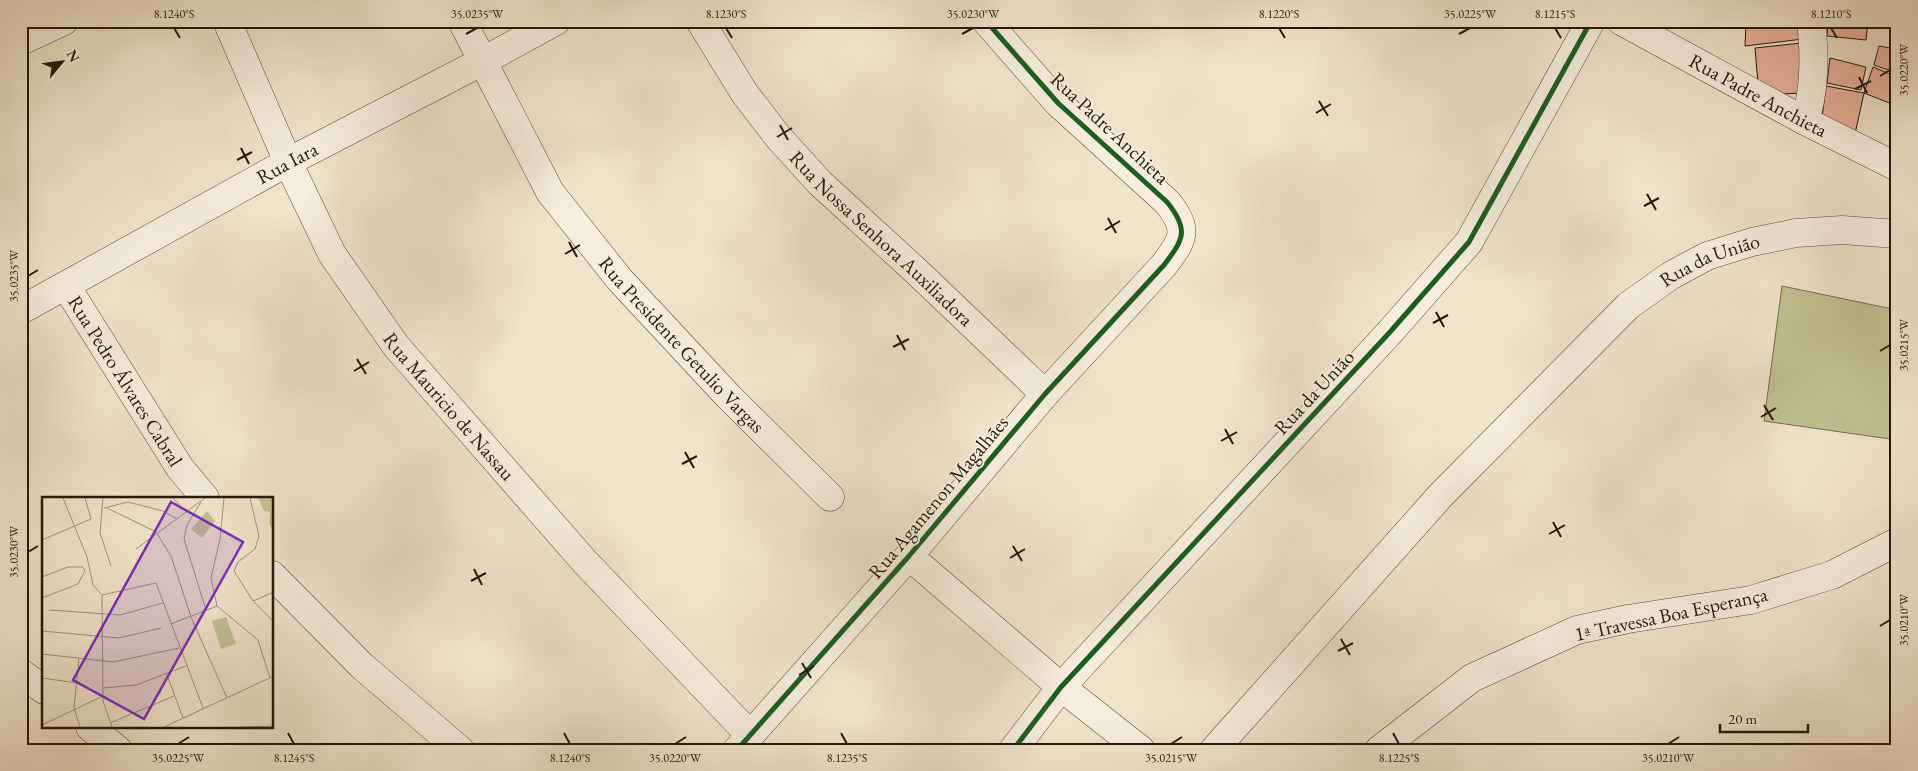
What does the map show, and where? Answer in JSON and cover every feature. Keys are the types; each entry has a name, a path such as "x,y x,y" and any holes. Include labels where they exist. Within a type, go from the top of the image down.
{"street":[{"path":"21,40 64,21"},
{"name":"Rua Mauricio de Nassau","path":"227,21 288,162 332,254 396,346 744,742"},
{"name":"Rua Presidente Getulio Vargas","path":"462,21 550,192 614,273 729,397 830,497"},
{"name":"Rua Iara","path":"21,310 288,162 556,21"},
{"name":"Rua Nossa Senhora Auxiliadora","path":"700,21 744,94 779,138 820,183 1045,394"},
{"name":"Rua Padre Anchieta","path":"986,21 1058,103 1167,202 1176,213 1181,230 1181,239 1179,245 1164,265"},
{"name":"Rua da União","path":"1013,750 1061,687 1383,340 1469,242 1591,21"},
{"name":"Rua Padre Anchieta","path":"1621,21 1805,121 1897,167"},
{"path":"1805,121 1810,107 1815,52 1812,21"},
{"name":"Rua da União","path":"1214,750 1441,495 1628,306 1670,276 1707,256 1752,242 1796,233 1833,231 1897,234"},
{"name":"Rua Agamenon Magalhães","path":"744,742 908,556 1045,394 1164,265"},
{"name":"Rua Pedro Álvares Cabral","path":"66,286 180,468 204,497"},
{"name":"1ª Travessa Boa Esperança","path":"1379,750 1472,678 1577,630 1628,619 1751,600 1832,575 1897,542"},
{"path":"908,556 1061,687 1141,750"},
{"path":"274,577 362,666 460,750"},
{"path":"21,673 42,689"},
{"path":"91,728 118,750"}],"green space":[{"path":"1782,286 1897,310 1897,440 1764,421"}],"building":[{"path":"1746,21 1800,21 1803,39 1745,46"},
{"path":"1828,21 1868,21 1866,40 1827,36"},
{"path":"1802,43 1803,93 1759,95 1755,48"},
{"path":"1879,46 1897,49 1897,73 1874,65"},
{"path":"1830,58 1866,67 1861,90 1827,83"},
{"path":"1873,67 1897,77 1897,106 1864,93"},
{"path":"1826,86 1864,93 1855,134 1821,126"}],"cycle path":[{"path":"737,750 909,556 1045,394 1164,265 1176,249 1179,241 1181,235 1179,220 1167,202 1058,103 986,21"},
{"path":"1013,750 1061,687 1390,332 1469,242 1591,21"}]}
